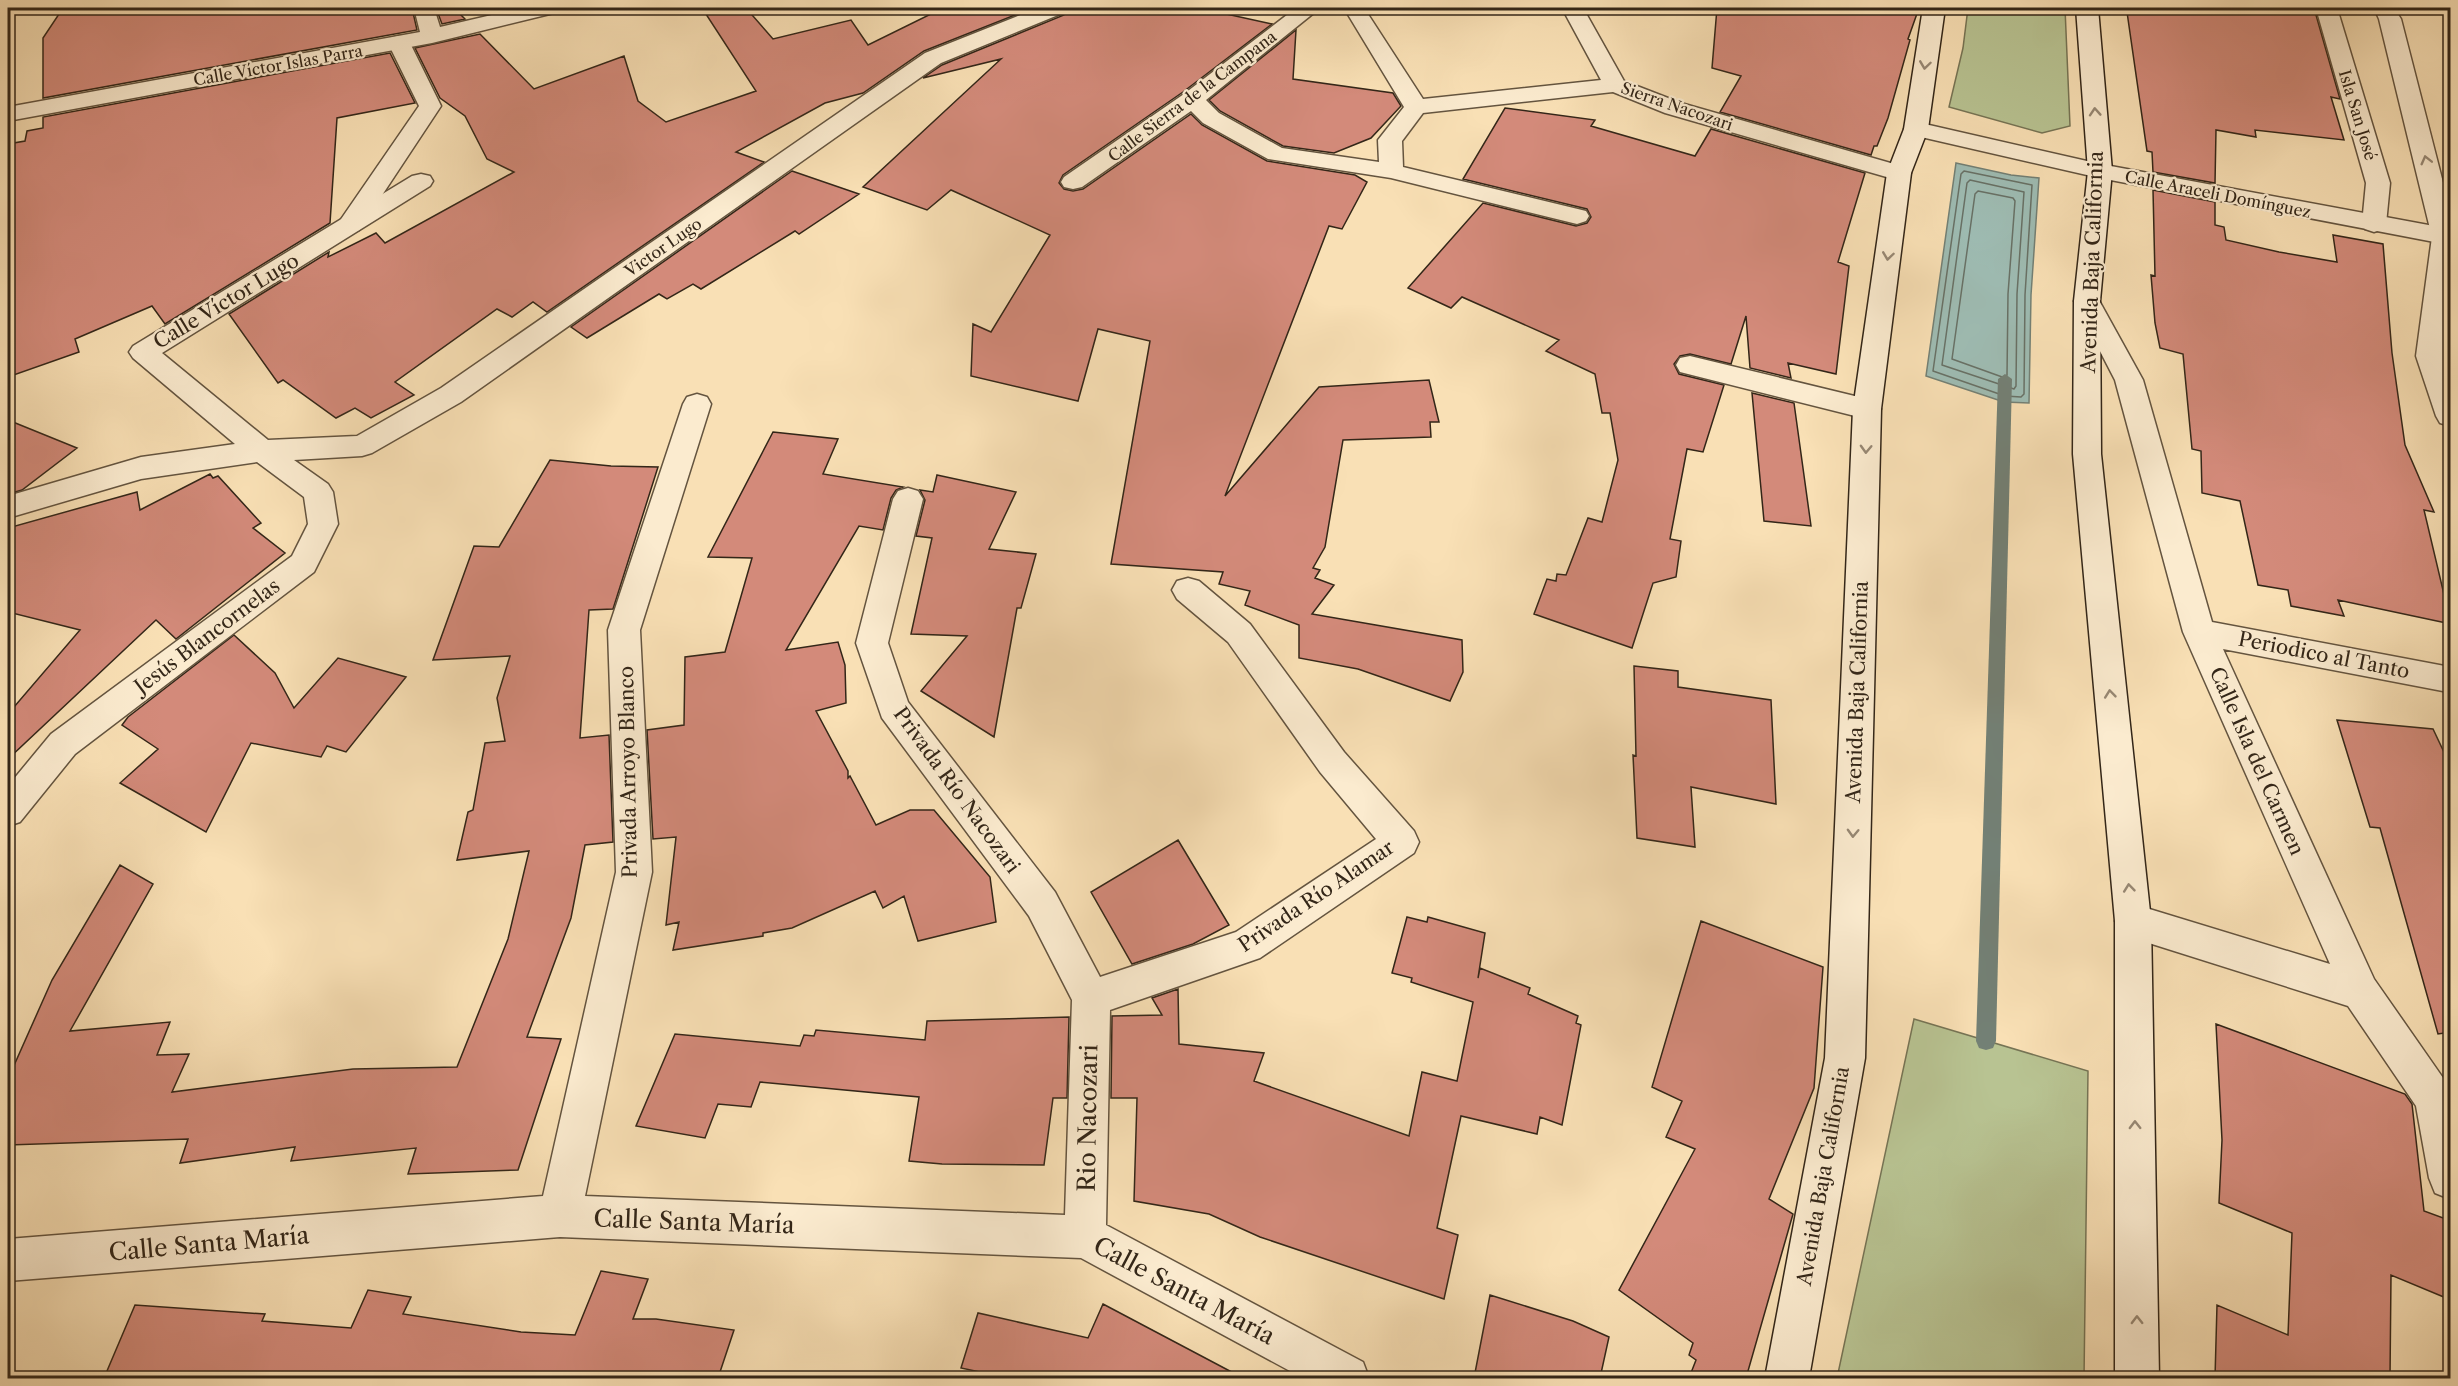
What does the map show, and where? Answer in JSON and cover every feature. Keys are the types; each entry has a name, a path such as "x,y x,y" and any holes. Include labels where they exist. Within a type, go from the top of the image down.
{"street":[{"path":"424,8 432,36"},
{"name":"Calle Víctor Islas Parra","path":"8,114 399,43 546,8"},
{"name":"Victor Lugo","path":"8,507 141,468 262,451 362,446 451,395 933,58 1055,8"},
{"name":"Calle Sierra de la Campana","path":"1073,182 1192,99 1309,8"},
{"path":"1354,8 1416,107 1390,140 1391,171"},
{"path":"1573,8 1615,85"},
{"name":"Avenida Baja California","path":"1787,1378 1845,1058 1867,409 1899,172 1916,129 1934,8"},
{"name":"Avenida Baja California","path":"2087,8 2100,171 2087,301 2087,454 2133,921 2137,1378"},
{"name":"Isla San José","path":"2326,8 2378,183 2374,224"},
{"path":"2384,8 2390,19 2448,237 2430,356 2451,417"},
{"name":"Calle Víctor Lugo","path":"350,225 430,106 399,43"},
{"name":"Sierra Nacozari","path":"1416,107 1615,85 1672,108 1899,172"},
{"path":"1192,99 1212,118 1276,154 1391,171 1577,216"},
{"name":"Calle Araceli Domínguez","path":"1916,129 2100,171 2448,237"},
{"name":"Calle Víctor Lugo","path":"262,451 143,351 422,181"},
{"name":"Calle Isla del Carmen","path":"2087,301 2129,380 2199,632 2361,992 2435,1100 2451,1178"},
{"path":"1690,365 1867,409"},
{"name":"Privada Arroyo Blanco","path":"560,1216 634,872 624,630 697,404"},
{"name":"Jesús Blancornelas","path":"8,811 63,744 303,564 323,524 318,492 262,451"},
{"name":"Privada Río Nacozari","path":"908,499 872,643 894,708 1042,904 1091,998"},
{"name":"Privada Río Alamar","path":"1091,998 1247,946 1401,842 1332,762 1239,633 1188,590"},
{"name":"Periodico al Tanto","path":"2199,632 2448,679"},
{"path":"2133,921 2361,992"},
{"name":"Rio Nacozari","path":"1085,1237 1091,998"},
{"name":"Calle Santa María","path":"8,1260 560,1216 1085,1237 1347,1378"}],"green space":[{"path":"1968,8 2065,8 2070,126 2042,133 1949,107 1963,48"},
{"path":"1914,1019 2088,1071 2084,1378 1837,1378"}],"water":[{"path":"1956,163 2011,175 2039,178 2031,295 2029,403 2004,402 1926,376"}],"building":[{"path":"63,8 412,8 417,30 43,98 43,38"},
{"path":"436,8 454,8 465,19 442,24"},
{"path":"702,8 746,8 773,39 851,20 868,45 943,8 1033,8 924,51 863,93 825,103 736,152 764,162 547,312 533,302 512,317 497,309 395,382 414,395 371,418 355,408 336,418 283,380 278,383 229,314 329,252 328,257 376,233 385,243 514,172 487,159 465,116 440,98 415,48 480,34 534,89 624,56 638,101 666,122 756,91"},
{"path":"1068,8 1199,8 1272,24 1183,92 1063,175 1059,183 1064,189 1073,191 1083,189 1191,114 1202,125 1267,161 1355,175 1367,182 1342,229 1329,226 1225,496 1319,387 1429,380 1439,422 1430,422 1431,437 1343,440 1325,547 1313,568 1320,570 1315,578 1334,585 1312,614 1462,640 1463,672 1450,701 1358,669 1299,658 1299,625 1245,605 1250,591 1219,584 1223,572 1111,564 1150,341 1098,329 1078,401 971,376 973,324 991,332 1050,235 951,190 927,210 863,187 1001,59 923,78 942,65 1064,15"},
{"path":"1717,8 1919,8 1908,39 1910,40 1888,118 1871,155 1720,112 1741,76 1712,68"},
{"path":"2150,8 2314,8 2340,99 2331,97 2344,140 2255,130 2256,137 2216,130 2215,183 2153,172 2152,152 2147,151 2127,12 2153,12"},
{"path":"1296,30 1293,79 1393,93 1401,106 1371,138 1334,153 1283,146 1220,111 1209,100"},
{"path":"390,53 415,103 337,118 330,223 165,324 152,306 75,339 79,352 8,377 8,144 25,141 27,131 43,128 43,117"},
{"path":"1505,108 1595,120 1591,126 1695,156 1711,129 1865,173 1838,262 1849,266 1836,374 1788,363 1791,378 1750,368 1746,316 1731,364 1690,354 1680,356 1674,364 1679,374 1724,385 1703,452 1687,449 1670,539 1681,541 1676,577 1653,583 1632,648 1534,614 1547,579 1556,581 1557,574 1566,575 1588,518 1602,522 1618,460 1610,413 1602,413 1595,374 1546,351 1559,340 1462,297 1451,308 1408,288 1483,203 1576,226 1587,223 1591,217 1587,209 1463,179"},
{"path":"792,171 859,194 799,234 795,231 701,289 693,284 667,299 659,294 587,338 571,327"},
{"path":"2153,190 2215,202 2215,225 2224,227 2226,240 2337,262 2333,235 2383,244 2392,353 2405,445 2434,512 2424,510 2451,624 2338,600 2344,616 2291,606 2288,590 2258,585 2240,501 2202,493 2201,451 2192,449 2183,354 2160,348 2155,323 2151,275 2155,276"},
{"path":"1752,393 1794,403 1811,526 1764,521"},
{"path":"8,420 77,448 22,490 8,494"},
{"path":"773,432 838,439 823,474 903,487 896,490 891,498 883,530 859,526 786,650 838,642 845,665 846,703 816,711 848,771 848,778 850,776 876,825 910,810 934,810 990,877 996,922 918,941 904,896 883,908 875,891 792,928 763,933 763,936 673,950 679,922 666,925 676,837 653,839 647,730 684,725 685,657 725,652 752,558 708,557"},
{"path":"550,460 611,466 658,467 613,609 589,610 580,738 609,735 613,842 585,845 571,918 527,1037 561,1039 518,1170 408,1174 416,1148 291,1161 295,1147 180,1163 188,1139 8,1145 8,1079 52,980 120,865 153,884 70,1031 170,1022 157,1055 189,1054 172,1092 353,1069 457,1067 508,939 529,851 457,860 468,812 473,810 485,743 505,741 497,698 510,656 433,660 474,546 499,547"},
{"path":"210,474 213,478 218,476 261,523 253,528 285,553 176,639 156,620 8,759 8,714 80,630 8,612 8,528 137,492 140,510"},
{"path":"937,475 1016,492 989,549 1036,554 1021,608 1017,608 994,737 921,691 967,636 911,634 932,538 916,536 925,500 920,490 933,492"},
{"path":"234,635 275,673 294,708 338,658 406,677 346,752 327,746 321,757 251,743 206,832 120,783 158,749 122,725 128,717"},
{"path":"1634,666 1678,671 1678,687 1771,700 1776,804 1691,787 1695,847 1637,838 1633,755 1636,756"},
{"path":"2337,720 2433,729 2451,767 2451,1032 2438,1034 2380,828 2370,827"},
{"path":"1178,840 1229,925 1193,944 1132,964 1091,892"},
{"path":"1407,917 1427,922 1428,917 1485,933 1478,978 1480,968 1530,988 1528,994 1578,1016 1576,1023 1581,1025 1562,1125 1540,1117 1537,1134 1461,1116 1437,1228 1458,1235 1444,1299 1260,1237 1209,1214 1134,1201 1137,1098 1111,1098 1112,1016 1162,1015 1152,998 1178,989 1179,1044 1264,1053 1254,1081 1409,1136 1422,1072 1457,1081 1473,1002 1411,982 1412,978 1392,973"},
{"path":"1701,921 1823,967 1814,1088 1769,1199 1793,1214 1746,1378 1689,1378 1696,1360 1689,1355 1693,1343 1619,1290 1695,1149 1666,1137 1682,1101 1652,1087"},
{"path":"1069,1017 1067,1098 1053,1098 1044,1165 942,1164 909,1161 919,1097 760,1082 751,1107 718,1104 705,1138 636,1126 675,1034 800,1046 804,1035 814,1036 816,1030 925,1040 927,1021"},
{"path":"2216,1024 2405,1094 2412,1104 2424,1211 2446,1219 2451,1300 2391,1275 2390,1378 2215,1378 2217,1305 2288,1335 2292,1233 2219,1203 2222,1140"},
{"path":"601,1271 648,1279 633,1319 656,1319 734,1330 718,1378 104,1378 135,1305 265,1314 262,1321 351,1328 368,1290 411,1297 403,1314 521,1332 575,1335"},
{"path":"1490,1295 1573,1321 1609,1337 1600,1378 1474,1378"},
{"path":"1103,1304 1243,1378 1008,1378 961,1368 978,1313 1088,1338"}],"waterway":[{"path":"1986,1041 2005,379"}]}
